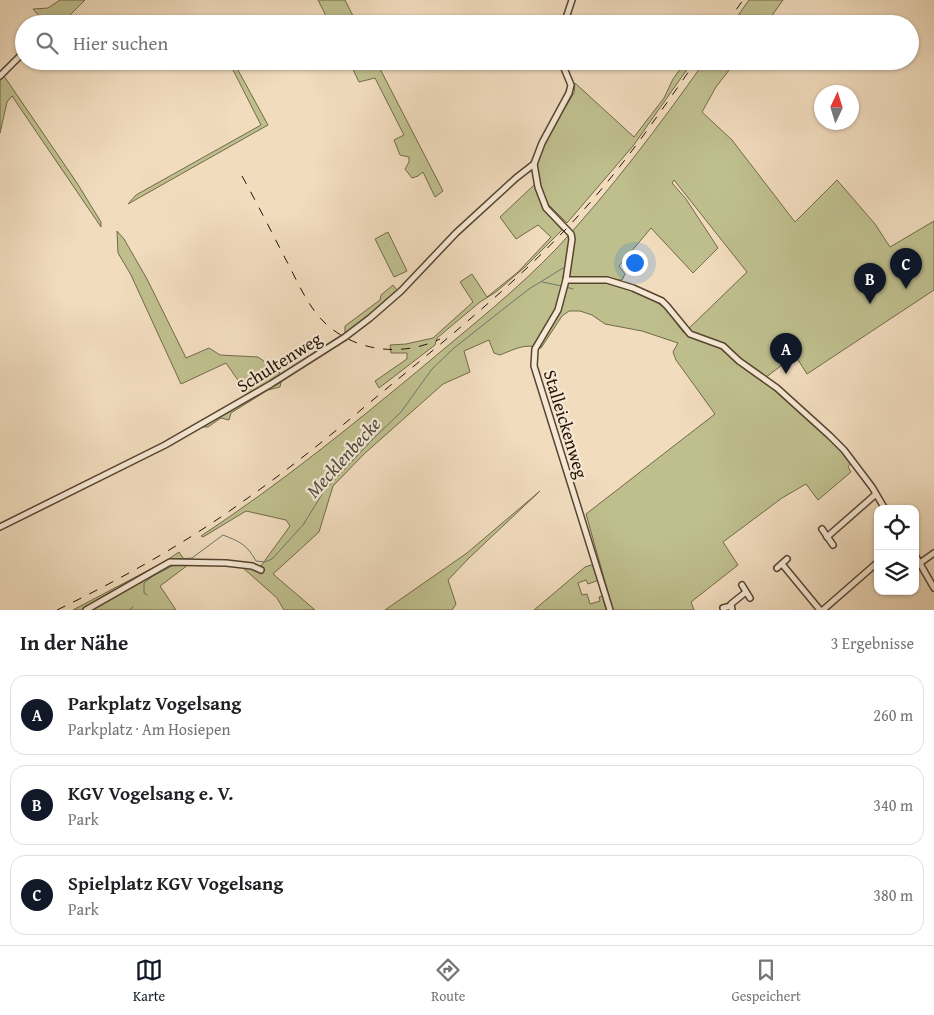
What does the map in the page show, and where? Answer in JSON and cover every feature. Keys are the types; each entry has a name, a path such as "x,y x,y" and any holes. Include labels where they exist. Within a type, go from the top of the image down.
{"street":[{"path":"567,15 572,0"},
{"path":"0,76 15,61"},
{"path":"534,164 542,143 570,93 571,85 565,70"},
{"name":"Stalleickenweg","path":"534,164 538,187 546,208 572,236 565,285 558,310 535,349 534,366 610,610"},
{"name":"Schultenweg","path":"0,527 165,445 276,381 345,337 401,291 456,233 534,164"},
{"path":"565,285 607,280 633,288 662,302 690,334 723,346 802,411 844,450 883,505"},
{"path":"827,537 876,494"},
{"path":"822,529 832,545"},
{"path":"934,553 920,563 934,588"},
{"path":"777,568 787,559"},
{"path":"86,610 164,564 176,561 226,563 252,566 260,570"},
{"path":"782,564 822,610 874,565"},
{"path":"742,585 750,598"},
{"path":"723,608 731,608 732,602 746,592"}],"green space":[{"path":"60,0 85,0 70,15 38,15 33,9 48,8"},
{"path":"318,0 345,0 352,15 326,15"},
{"path":"749,0 783,0 772,15 738,15"},
{"path":"233,70 238,70 268,125 128,204 136,195 261,125"},
{"path":"353,70 381,70 443,191 435,197 423,172 412,178 405,169 409,162 409,157 400,155 394,140 404,135 375,78 359,82"},
{"path":"680,70 687,70 633,146 567,223 544,200 536,165 548,136 574,93 575,83 634,137 664,98"},
{"path":"698,70 729,70 716,87 702,112 732,140 795,222 837,180 875,224 890,247 934,221 934,290 807,374 795,355 765,378 749,365 747,366 840,449 851,463 848,467 851,472 818,500 806,484 782,498 723,542 738,565 691,602 694,610 613,610 586,514 715,414 676,360 673,352 678,343 642,331 605,324 592,315 580,311 569,311 562,316 541,348 525,346 500,355 494,353 489,340 464,351 470,372 443,384 364,454 333,486 319,532 273,574 315,610 284,610 277,598 242,567 258,570 290,526 286,520 246,511 203,537 201,536 288,475 344,431 510,293 557,248 652,133","holes":["674,180 747,272 684,333 663,307 638,292 614,285 567,281 566,279 622,280 625,274 619,266 651,228 693,273 718,248 686,199 672,183"]},
{"path":"4,76 77,183 101,222 101,227 12,96 7,102 0,133 0,81"},
{"path":"535,184 543,206 562,230 525,267 437,338 435,345 379,388 375,381 407,359 407,353 391,353 390,345 406,344 433,338 473,302 460,282 472,274 487,297 518,272 551,237 538,225 516,239 500,217"},
{"path":"117,231 124,239 147,279 186,358 209,348 220,355 258,357 265,362 274,364 282,377 280,387 268,390 231,413 229,420 221,418 208,427 198,427 249,396 226,363 181,384 131,275 118,253"},
{"path":"388,232 407,271 394,277 375,239"},
{"path":"393,285 397,290 345,336 345,326 380,300 381,295"},
{"path":"540,491 448,580 456,604 452,610 385,610 467,553"},
{"path":"179,552 188,565 160,586 176,610 73,610 164,562"},
{"path":"594,566 599,580 588,584 586,580 578,583 582,595 587,594 590,604 600,601 599,597 603,596 606,610 534,610 585,567"}],"waterway":[{"name":"Mecklenbecke","path":"177,559 192,558 223,535 243,545 250,551 256,561 265,562 272,559 303,525 324,491 401,412 432,369 454,348 529,289 563,268"},
{"path":"542,282 562,286"},
{"path":"566,287 573,289"},
{"name":"Mecklenbecke","path":"147,595 144,593 144,583 174,565"},
{"path":"129,610 133,607"}],"railway":[{"path":"732,15 743,0"},
{"path":"57,610 154,559 223,516 314,448 475,315 521,274 565,230 601,190 634,148 690,70"},
{"path":"242,176 313,309 337,333 365,346 380,349 410,348 440,339"}],"place":[{"name":"Spielplatz KGV Vogelsang","path":"906,289"},
{"name":"KGV Vogelsang e. V.","path":"870,304"},
{"name":"Parkplatz Vogelsang","path":"786,374"}]}
